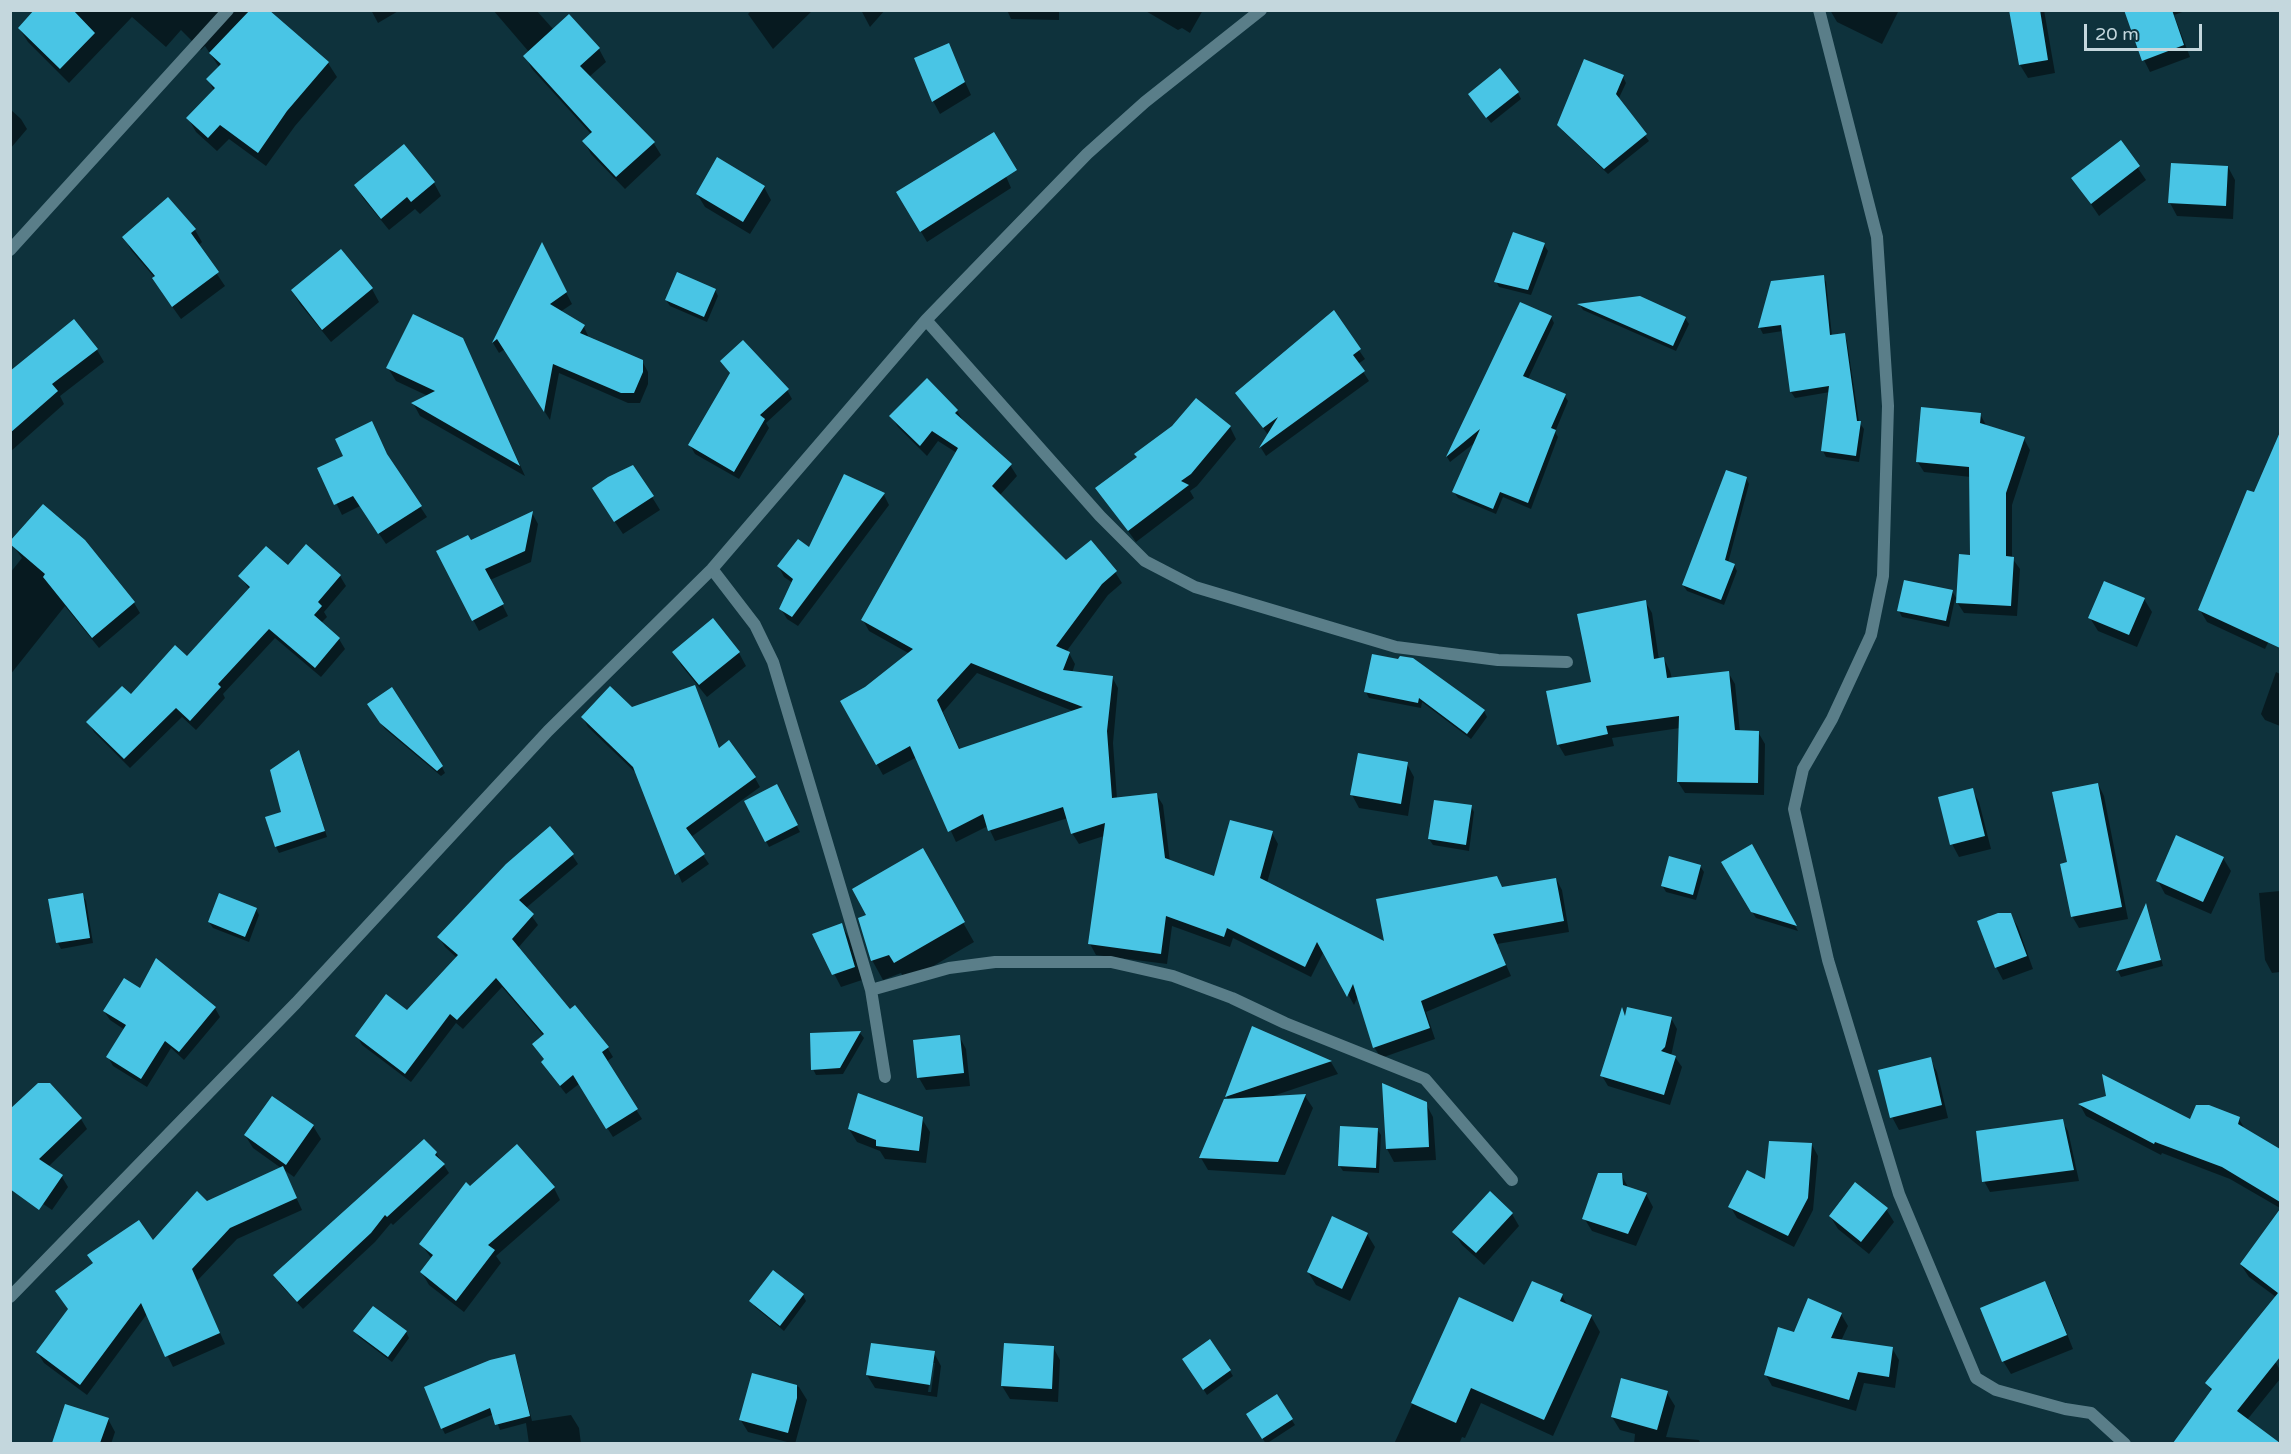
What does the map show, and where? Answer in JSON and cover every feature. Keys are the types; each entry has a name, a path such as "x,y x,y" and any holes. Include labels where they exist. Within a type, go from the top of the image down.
{"street":[{"path":"10,250 228,10"},
{"path":"10,1297 296,1003 548,731 712,569 926,320 1087,154 1145,102 1261,10"},
{"path":"1819,10 1876,237 1888,406 1883,576 1871,635 1832,719 1803,769 1794,808 1828,960 1899,1194 1976,1377 1996,1390 2065,1409 2091,1413 2125,1443"},
{"path":"926,320 1100,516 1145,561 1195,587 1396,647 1498,660 1567,662"},
{"path":"712,569 755,625 773,662 871,990 885,1077"},
{"path":"871,990 949,968 995,962 1111,962 1173,976 1232,998 1285,1023 1425,1079 1512,1180"}],"building":[{"path":"34,10 73,10 95,33 60,69 18,28"},
{"path":"250,10 269,10 329,62 287,111 258,153 220,125 208,138 186,118 215,88 206,79 221,64 209,53"},
{"path":"2009,10 2040,10 2048,60 2019,65"},
{"path":"2124,10 2172,10 2184,45 2142,61"},
{"path":"569,14 600,48 580,66 655,142 616,177 582,141 592,132 523,56"},
{"path":"949,43 965,82 932,102 914,58"},
{"path":"1584,59 1624,75 1616,94 1647,134 1604,169 1557,125"},
{"path":"1500,68 1519,92 1486,118 1468,94"},
{"path":"994,132 1017,170 920,232 896,192"},
{"path":"2121,140 2140,166 2091,204 2071,178"},
{"path":"404,144 435,182 411,202 407,197 381,219 354,185"},
{"path":"717,157 765,186 743,222 696,194"},
{"path":"2171,163 2228,166 2226,206 2168,203"},
{"path":"168,197 196,229 191,233 219,272 172,307 152,278 155,276 122,237"},
{"path":"1513,232 1545,243 1528,290 1494,282"},
{"path":"542,242 567,292 550,304 585,325 580,333 643,360 643,372 634,393 621,393 553,364 544,412 497,339 492,343"},
{"path":"341,249 373,288 322,330 291,290"},
{"path":"677,272 716,289 704,317 665,300"},
{"path":"1824,275 1830,335 1845,333 1857,421 1861,421 1856,456 1821,451 1829,386 1790,392 1781,325 1758,328 1771,281"},
{"path":"1640,296 1686,317 1673,346 1577,304"},
{"path":"1520,302 1552,316 1523,376 1566,394 1551,428 1556,430 1528,503 1500,492 1493,509 1452,492 1480,429 1446,457"},
{"path":"1334,310 1361,349 1353,355 1365,371 1259,448 1278,417 1263,428 1235,393"},
{"path":"413,314 463,338 520,466 411,403 435,391 386,368"},
{"path":"74,319 98,349 52,384 58,391 10,433 10,371"},
{"path":"743,340 789,389 760,415 765,419 734,472 688,445 730,373 720,361"},
{"path":"927,378 958,410 955,413 1012,464 992,486 1066,560 1091,540 1117,571 1102,584 1056,646 1070,652 1063,670 1113,676 1107,731 1112,798 1157,793 1165,858 1214,876 1230,820 1273,831 1260,878 1384,941 1376,899 1497,876 1502,887 1556,878 1564,921 1493,934 1506,965 1421,1001 1430,1028 1373,1048 1353,984 1347,997 1317,942 1305,967 1227,928 1224,937 1166,916 1161,954 1088,944 1105,823 1071,834 1063,807 988,831 983,814 948,832 910,746 876,765 840,701 865,687 913,649 861,620 958,448 932,431 920,446 889,416","holes":["971,663 1083,707 959,749 937,700"]},
{"path":"1196,398 1231,426 1191,474 1181,481 1189,485 1128,531 1095,488 1137,457 1134,454 1172,426"},
{"path":"1921,407 1981,413 1980,423 2025,437 2006,493 2006,556 2014,557 2011,606 1956,603 1959,554 1970,555 1969,467 1916,462"},
{"path":"372,421 387,454 422,506 378,534 353,496 334,505 317,468 343,456 335,439"},
{"path":"2280,432 2280,648 2198,610 2247,490 2254,492"},
{"path":"633,465 654,496 614,522 592,488"},
{"path":"1726,470 1747,477 1725,560 1735,564 1721,600 1682,585"},
{"path":"844,474 885,493 792,617 779,609 793,579 777,566 798,539 809,547"},
{"path":"43,504 85,540 135,602 92,638 43,577 45,574 10,544 10,541"},
{"path":"533,511 525,551 485,569 504,604 472,621 436,551 468,535 471,540"},
{"path":"306,544 341,575 318,602 322,606 314,615 340,638 315,668 269,629 218,684 221,687 190,721 176,708 124,759 86,722 122,686 131,694 175,645 187,656 250,587 238,576 266,546 288,565"},
{"path":"1904,580 1953,590 1946,621 1897,611"},
{"path":"2104,581 2145,598 2129,635 2088,618"},
{"path":"1646,600 1654,659 1664,657 1667,678 1729,671 1735,730 1759,731 1758,783 1677,782 1679,716 1606,726 1608,734 1557,745 1546,691 1591,682 1577,614"},
{"path":"713,618 740,652 699,685 672,652"},
{"path":"1372,654 1398,659 1400,656 1413,658 1485,710 1467,734 1419,698 1418,703 1364,692"},
{"path":"695,685 719,748 729,740 756,777 686,828 705,854 675,875 633,767 581,717 610,686 632,707"},
{"path":"392,687 443,766 437,771 380,723 367,704"},
{"path":"299,750 325,831 275,847 265,817 281,812 270,770"},
{"path":"1358,753 1408,762 1401,804 1350,795"},
{"path":"2098,783 2122,907 2071,917 2060,864 2067,862 2052,792"},
{"path":"777,784 798,825 765,842 744,801"},
{"path":"1973,788 1985,836 1950,845 1938,797"},
{"path":"1434,800 1472,805 1466,845 1428,839"},
{"path":"550,826 574,854 519,900 534,914 512,939 570,1009 575,1005 609,1047 602,1052 638,1109 606,1129 573,1075 560,1086 541,1062 544,1059 532,1044 544,1034 496,978 457,1020 450,1014 405,1074 355,1036 386,994 407,1010 458,955 437,937 506,864"},
{"path":"2176,835 2224,857 2203,902 2156,881"},
{"path":"1752,844 1797,926 1751,912 1721,862"},
{"path":"923,848 965,922 894,963 889,955 871,961 858,918 866,915 852,889"},
{"path":"1669,856 1701,865 1693,895 1661,886"},
{"path":"83,893 90,938 56,943 48,899"},
{"path":"219,893 257,908 245,937 208,922"},
{"path":"2146,903 2161,960 2116,971"},
{"path":"1998,913 2011,913 2027,956 1995,968 1977,921"},
{"path":"842,923 855,967 832,975 812,934"},
{"path":"156,958 216,1007 179,1052 165,1041 141,1079 106,1057 126,1025 103,1011 124,978 140,988"},
{"path":"1622,1007 1625,1016 1627,1007 1672,1017 1665,1047 1661,1051 1676,1056 1664,1095 1600,1076"},
{"path":"1252,1026 1332,1061 1225,1097"},
{"path":"861,1031 840,1068 811,1070 810,1033"},
{"path":"960,1035 964,1073 917,1078 913,1040"},
{"path":"1931,1057 1942,1105 1890,1118 1878,1070"},
{"path":"2102,1074 2190,1119 2196,1105 2209,1105 2240,1117 2238,1124 2280,1149 2280,1202 2222,1167 2155,1142 2154,1144 2078,1104 2106,1096"},
{"path":"38,1083 50,1083 82,1118 39,1159 63,1175 39,1210 10,1189 10,1109"},
{"path":"1382,1083 1427,1102 1429,1147 1386,1149"},
{"path":"858,1093 923,1117 919,1151 876,1146 876,1140 848,1129"},
{"path":"1306,1094 1278,1162 1199,1158 1224,1099"},
{"path":"272,1096 314,1125 286,1165 244,1135"},
{"path":"2063,1119 2074,1170 1982,1182 1976,1131"},
{"path":"1340,1126 1378,1128 1376,1168 1338,1166"},
{"path":"424,1139 437,1152 435,1155 445,1164 387,1217 385,1215 371,1233 297,1302 273,1275"},
{"path":"1769,1141 1812,1143 1808,1198 1788,1236 1728,1207 1747,1170 1765,1179"},
{"path":"517,1144 555,1187 488,1245 495,1250 456,1301 420,1272 433,1255 419,1244 466,1182 470,1186"},
{"path":"283,1166 297,1198 230,1228 192,1269 220,1333 165,1357 141,1303 80,1385 36,1352 68,1309 55,1291 93,1263 87,1255 139,1220 153,1240 197,1191 207,1201"},
{"path":"1598,1173 1622,1173 1623,1185 1647,1193 1628,1234 1582,1219"},
{"path":"1855,1182 1888,1208 1861,1242 1829,1216"},
{"path":"1490,1191 1513,1213 1476,1253 1452,1232"},
{"path":"2280,1209 2280,1357 2237,1411 2280,1443 2173,1443 2212,1389 2205,1383 2278,1293 2240,1264"},
{"path":"1332,1216 1368,1233 1342,1289 1307,1272"},
{"path":"773,1270 804,1294 780,1326 749,1301"},
{"path":"1532,1281 1563,1294 1560,1301 1592,1315 1544,1420 1471,1388 1456,1423 1411,1403 1459,1297 1513,1322"},
{"path":"2045,1281 2067,1335 2002,1362 1980,1308"},
{"path":"1808,1298 1842,1313 1831,1338 1893,1347 1889,1377 1858,1372 1849,1400 1764,1375 1778,1327 1794,1332"},
{"path":"373,1306 407,1331 388,1357 353,1331"},
{"path":"1210,1339 1231,1370 1203,1390 1182,1359"},
{"path":"871,1343 935,1351 930,1385 866,1375"},
{"path":"1004,1343 1054,1346 1052,1389 1001,1386"},
{"path":"515,1354 530,1416 495,1425 490,1408 441,1429 424,1387 490,1360"},
{"path":"752,1373 797,1385 797,1398 788,1433 739,1420"},
{"path":"1621,1378 1668,1391 1657,1430 1611,1417"},
{"path":"1277,1394 1293,1419 1262,1439 1246,1414"},
{"path":"65,1404 109,1418 100,1443 52,1443"}]}
